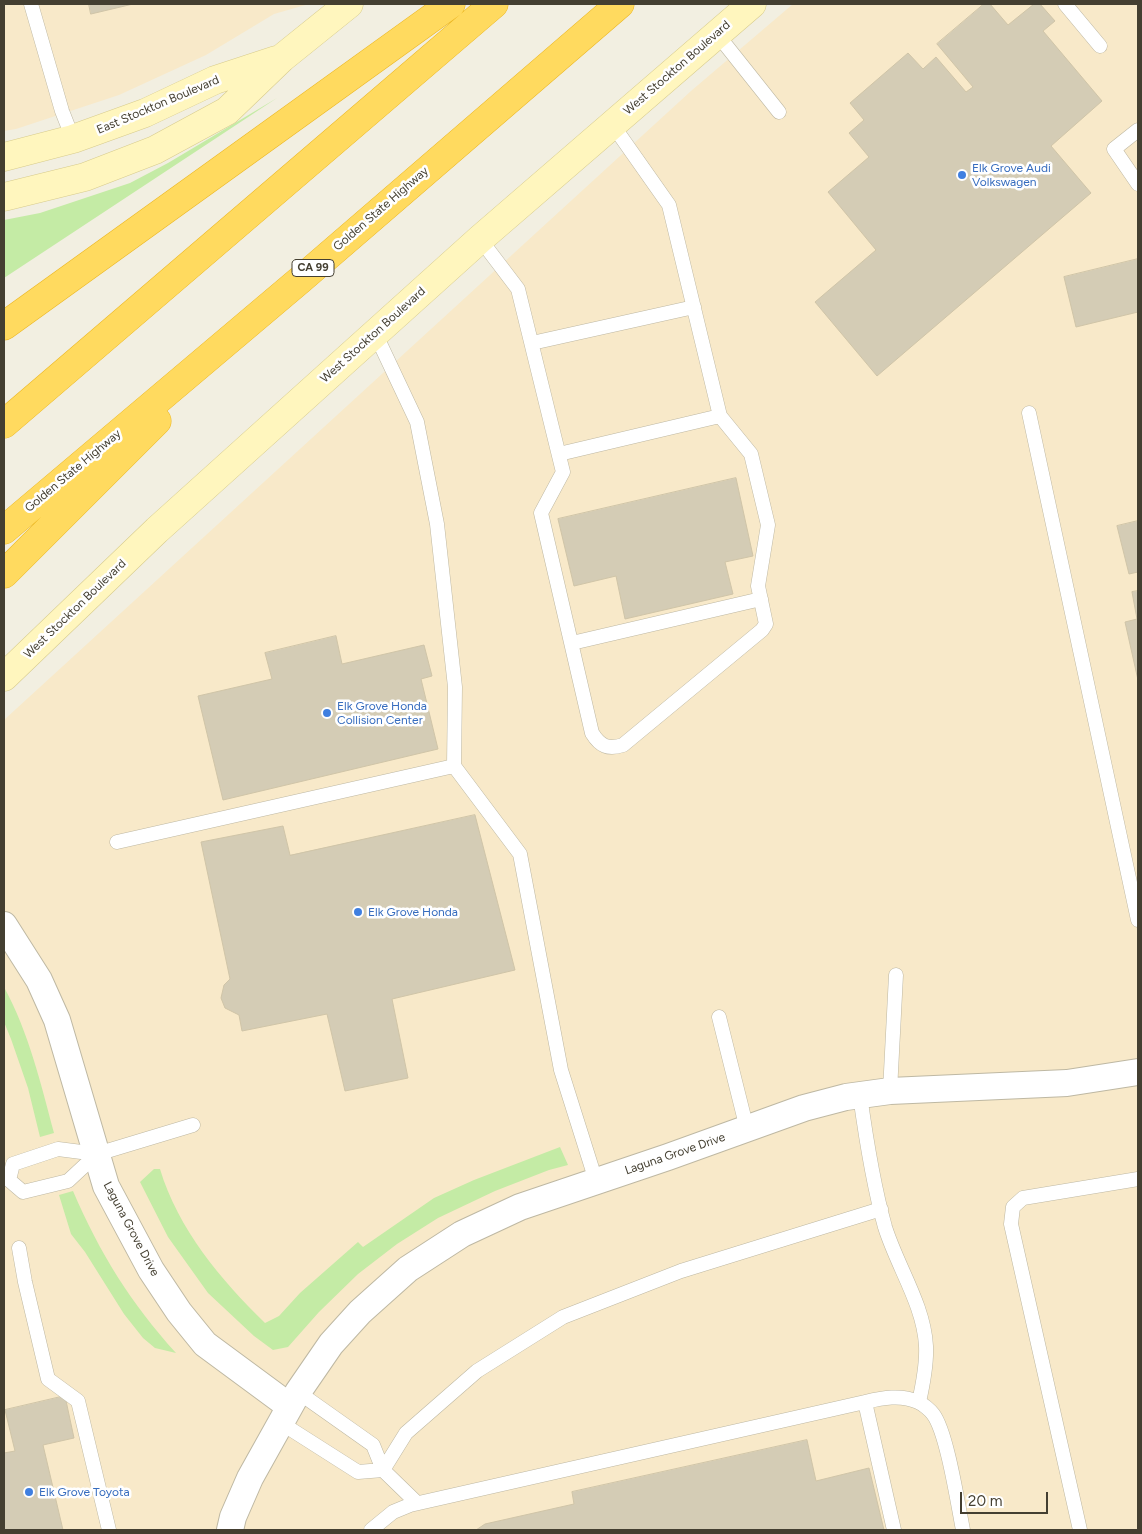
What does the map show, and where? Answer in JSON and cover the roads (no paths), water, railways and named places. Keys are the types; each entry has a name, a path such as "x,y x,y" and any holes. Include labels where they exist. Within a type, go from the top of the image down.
{"highway":[{"path":"4,326 451,4"},
{"path":"4,424 494,4"},
{"name":"Golden State Highway","path":"4,530 300,280 620,4"},
{"path":"4,574 300,280"}],"street":[{"name":"East Stockton Boulevard","path":"4,197 85,177 155,150 227,111 282,58 349,4"},
{"name":"West Stockton Boulevard","path":"4,677 156,530 480,239 752,4"},
{"name":"East Stockton Boulevard","path":"4,157 73,139 145,112 215,80 282,58"},
{"path":"4,183 60,168 67,163 72,155 73,139"},
{"name":"Laguna Grove Drive","path":"4,925 39,980 57,1020 106,1186 151,1270 179,1312 205,1344 289,1407"},
{"name":"Laguna Grove Drive","path":"230,1530 233,1517 250,1478 289,1407 331,1344 360,1312 408,1269 462,1234 520,1206 804,1108 860,1095 890,1091 1067,1083 1138,1072"}],"lane":[{"path":"31,4 62,111 73,139"},
{"path":"1065,4 1100,46"},
{"path":"717,34 779,112"},
{"path":"480,239 518,289 562,472 541,513 592,733 604,747 613,748 623,745 762,630 766,624 758,586 768,525 751,454 720,416 669,205 612,124"},
{"path":"1138,130 1114,148 1138,184"},
{"path":"532,343 694,307"},
{"path":"375,333 417,422 437,524 455,687 454,766 520,854 562,1070 596,1181"},
{"path":"1029,413 1138,920"},
{"path":"559,454 720,416"},
{"path":"572,643 761,599"},
{"path":"117,842 454,766"},
{"path":"890,1091 896,975"},
{"path":"719,1017 747,1129"},
{"path":"860,1095 864,1128 881,1208 891,1242 918,1309 926,1344 926,1372 919,1402"},
{"path":"97,1154 68,1181 23,1192 6,1182 13,1164 58,1149 97,1154 193,1124"},
{"path":"1080,1530 1011,1224 1013,1207 1023,1198 1138,1179"},
{"path":"383,1470 406,1433 477,1371 563,1317 682,1271 881,1208"},
{"path":"20,1248 25,1282 48,1379 78,1401 109,1530"},
{"path":"372,1530 393,1512 417,1503 882,1398 902,1397 919,1402 933,1415 943,1438 963,1530"},
{"path":"865,1402 894,1530"},
{"path":"289,1407 358,1472 383,1470"},
{"path":"289,1407 373,1445 383,1470 417,1503"}],"place":[{"name":"Elk Grove Audi Volkswagen","path":"962,175"},
{"name":"Elk Grove Honda Collision Center","path":"327,713"},
{"name":"Elk Grove Honda","path":"358,912"},
{"name":"Elk Grove Toyota","path":"29,1492"}]}
